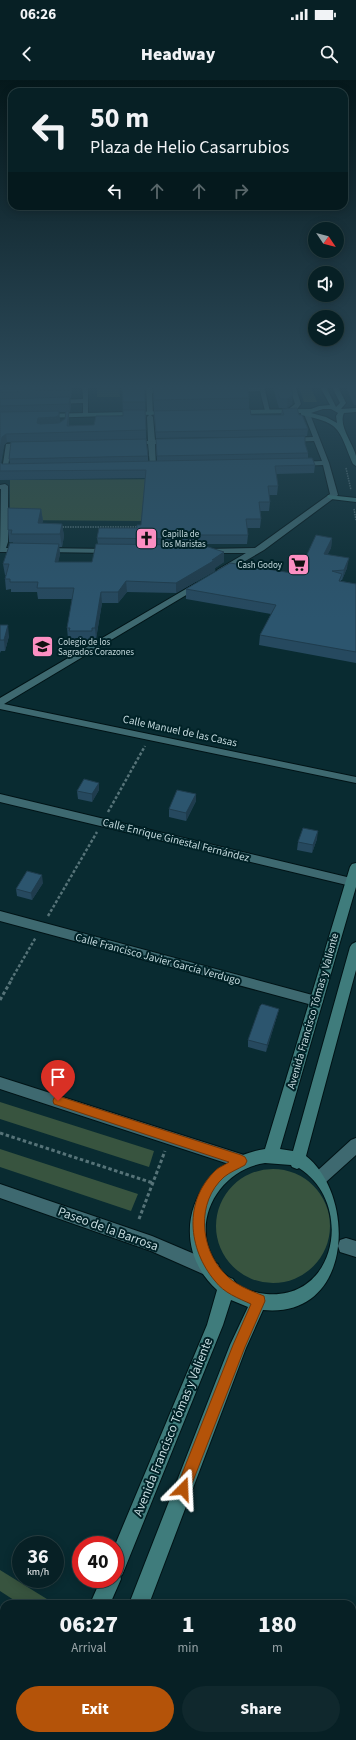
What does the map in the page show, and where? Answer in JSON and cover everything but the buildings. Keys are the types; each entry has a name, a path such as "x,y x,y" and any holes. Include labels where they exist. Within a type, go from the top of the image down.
{"street":[{"path":"5,462 4,469 20,469"},
{"path":"295,464 326,463 332,496"},
{"path":"145,466 160,466"},
{"path":"0,487 5,486 4,542 1,550 120,551"},
{"path":"0,702 261,548 332,496 356,492"},
{"path":"332,496 356,500"},
{"path":"199,551 246,551 261,548"},
{"name":"Calle Manuel de las Casas","path":"0,706 356,780"},
{"name":"Calle Enrique Ginestal Fernández","path":"0,798 351,882"},
{"name":"Avenida Francisco Tómas y Valiente","path":"270,1156 356,867"},
{"name":"Calle Francisco Javier García Verdugo","path":"0,916 316,1001"},
{"path":"297,1162 356,947"},
{"path":"0,1083 241,1161"},
{"path":"321,1177 356,1145"},
{"path":"270,1156 297,1162 321,1177 333,1192 342,1208 351,1247 343,1257 336,1272 325,1285 316,1292 294,1301 277,1303 259,1301 237,1292 214,1271 201,1246 198,1219 201,1206 205,1194 220,1174 241,1161 255,1157 270,1156"},
{"name":"Paseo de la Barrosa","path":"0,1191 152,1244 214,1271"},
{"name":"Avenida Francisco Tómas y Valiente","path":"124,1546 216,1325 227,1284"},
{"path":"141,1600 239,1345 259,1301"},
{"path":"102,1600 107,1588"}],"path":[{"path":"58,527 141,527"},
{"path":"106,815 150,737"},
{"path":"47,918 98,830"},
{"path":"0,1000 36,937"},
{"path":"0,1133 153,1183"},
{"path":"139,1219 166,1149"}],"green space":[{"path":"185,479 142,521 10,520 10,480"},
{"path":"0,1102 154,1151 149,1167 0,1119"},
{"path":"0,1149 138,1194 131,1211 0,1167"},
{"path":"273,1169 295,1173 314,1185 326,1204 330,1226 326,1248 314,1267 295,1279 273,1283 251,1279 232,1267 220,1248 216,1226 220,1204 232,1185 251,1173"},
{"path":"0,1570 12,1577 12,1588 29,1588 49,1600 14,1600 0,1591"}],"place":[{"name":"Capilla de los Maristas","path":"146,539"},
{"name":"Cash Godoy","path":"298,565"},
{"name":"Colegio de los Sagrados Corazones","path":"43,647"}],"route":[{"path":"58,1101 241,1161 230,1166 220,1174 205,1194 198,1219 199,1232 201,1246 206,1259 220,1278 237,1292 259,1301 239,1345 183,1489"}]}
